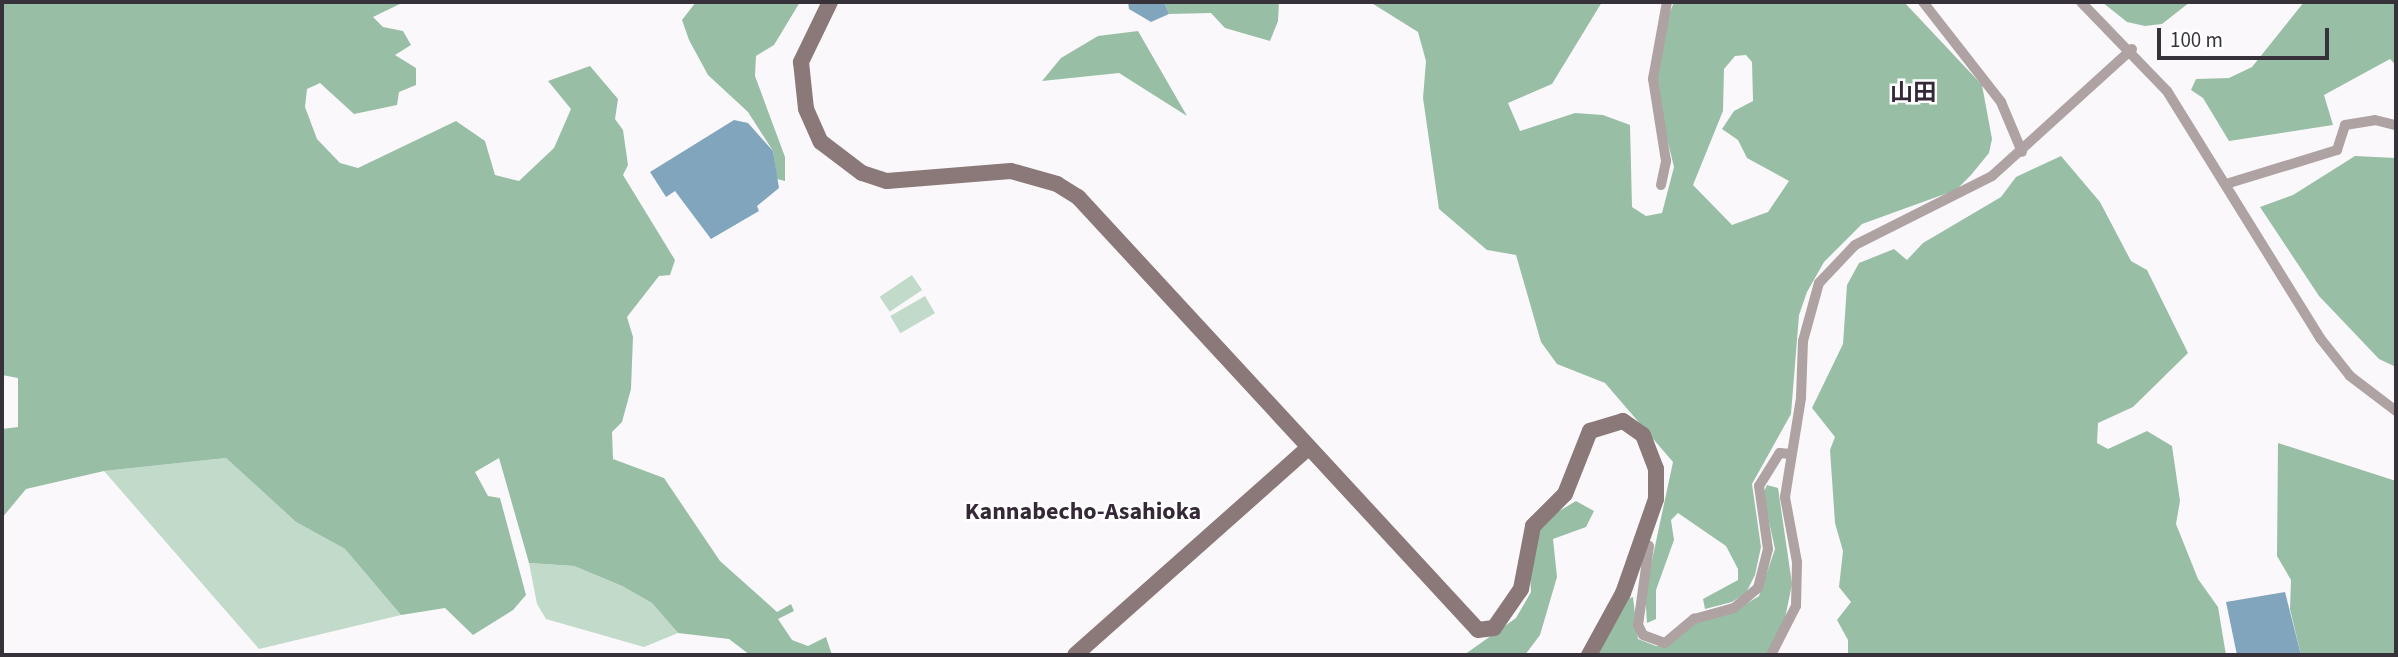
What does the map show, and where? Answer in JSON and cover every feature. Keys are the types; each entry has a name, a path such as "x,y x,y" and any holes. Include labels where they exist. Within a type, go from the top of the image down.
{"street":[{"path":"830,2 801,62 806,109 821,142 862,173 887,181 1011,171 1057,184 1078,197 1478,630 1494,628 1516,598 1525,580 1533,526 1565,494 1586,439 1598,424 1623,421 1643,435 1652,452 1658,484 1642,541 1623,593 1589,655"},
{"path":"1661,186 1666,161 1653,79 1667,2"},
{"path":"1923,2 2001,102 2022,152"},
{"path":"2081,2 2168,91 2226,184 2277,277 2319,338 2350,376 2396,411"},
{"path":"1771,655 1789,624 1798,584 1785,498 1809,308 1832,264 1888,226 1968,192 2045,132 2129,52"},
{"path":"2226,184 2337,150 2345,125 2375,120 2395,125"},
{"path":"1075,655 1308,447"},
{"path":"1642,541 1649,546 1638,625 1643,635 1665,643 1694,619 1734,608 1758,588 1768,549 1759,486 1780,453 1790,454"}],"green space":[{"path":"2,2 404,2 373,17 383,27 403,31 411,45 395,55 416,68 416,85 399,92 397,105 354,114 320,83 307,89 305,107 317,139 340,163 358,168 456,121 485,141 495,175 519,181 554,148 571,109 548,81 590,66 618,99 615,119 623,130 628,165 623,175 675,260 670,275 659,276 627,317 633,337 631,389 622,422 612,432 613,459 664,478 720,561 777,612 791,604 794,611 778,619 792,640 808,646 826,637 832,655 750,655 729,639 678,633 652,603 622,586 574,566 529,563 499,458 475,472 488,496 500,498 526,595 513,610 473,635 445,608 401,615 345,549 296,522 226,458 104,471 26,489 2,518 2,429 18,427 18,378 2,375"},
{"path":"696,2 800,2 774,45 756,56 755,76 785,157 785,181 777,179 773,151 748,112 708,75 689,40 682,20"},
{"path":"1164,2 1279,2 1278,21 1270,41 1225,28 1211,13 1169,14"},
{"path":"1370,2 1602,2 1552,84 1508,103 1520,131 1575,113 1603,115 1630,125 1632,207 1646,216 1662,213 1674,167 1653,81 1659,39 1674,2 1904,2 1982,85 1992,139 1989,153 1971,175 1956,190 1862,224 1824,262 1807,292 1799,315 1791,414 1752,484 1761,547 1755,575 1746,593 1732,602 1705,609 1703,599 1738,580 1738,569 1726,546 1678,513 1671,520 1674,540 1656,590 1656,619 1647,623 1645,593 1673,462 1605,383 1557,364 1541,342 1516,255 1487,250 1439,209 1423,98 1426,61 1418,32","holes":["1746,55 1752,62 1753,101 1734,111 1722,129 1738,140 1747,158 1789,181 1768,212 1732,225 1693,185 1723,111 1724,69 1735,56"]},
{"path":"2102,2 2190,2 2162,24 2145,26 2127,22"},
{"path":"2304,2 2396,2 2396,65 2390,59 2324,95 2333,125 2229,141 2203,98 2191,90 2196,79 2229,78 2252,67"},
{"path":"1138,31 1187,116 1119,73 1042,81 1061,58 1098,36"},
{"path":"2061,156 2100,202 2131,261 2147,270 2188,353 2133,407 2098,423 2097,443 2108,449 2147,431 2172,446 2180,501 2176,524 2198,579 2218,607 2226,655 1848,655 1848,640 1837,620 1851,602 1839,587 1843,551 1835,523 1830,450 1835,437 1812,408 1843,344 1847,285 1859,263 1894,249 1907,260 1923,243 2001,197 2016,177"},
{"path":"2355,156 2396,158 2396,367 2379,359 2319,296 2260,207 2293,195"},
{"path":"912,275 922,290 890,312 880,297"},
{"path":"925,296 935,313 900,333 890,316"},
{"path":"2278,443 2396,481 2396,655 2301,655 2290,609 2291,580 2277,556"},
{"path":"226,458 296,522 345,549 401,615 259,649 104,471"},
{"path":"1767,485 1778,488 1792,584 1783,628 1766,655 1593,655 1625,600 1633,597 1638,639 1656,646 1668,645 1693,623 1736,610 1759,596 1775,549 1763,494"},
{"path":"1576,501 1594,511 1586,527 1553,539 1557,577 1540,635 1525,655 1464,655 1516,618 1531,592 1529,554 1539,523"},
{"path":"529,563 574,566 622,586 652,603 678,633 644,647 546,619 537,604"}],"water":[{"path":"1128,2 1164,2 1169,14 1151,22 1129,9"},
{"path":"734,120 748,123 773,151 779,188 757,206 759,211 711,239 675,191 666,197 650,172"},
{"path":"2285,592 2301,655 2237,655 2226,602"}],"district":[{"name":"山田","path":"1913,93"},
{"name":"Kannabecho-Asahioka","path":"1083,512"}]}
